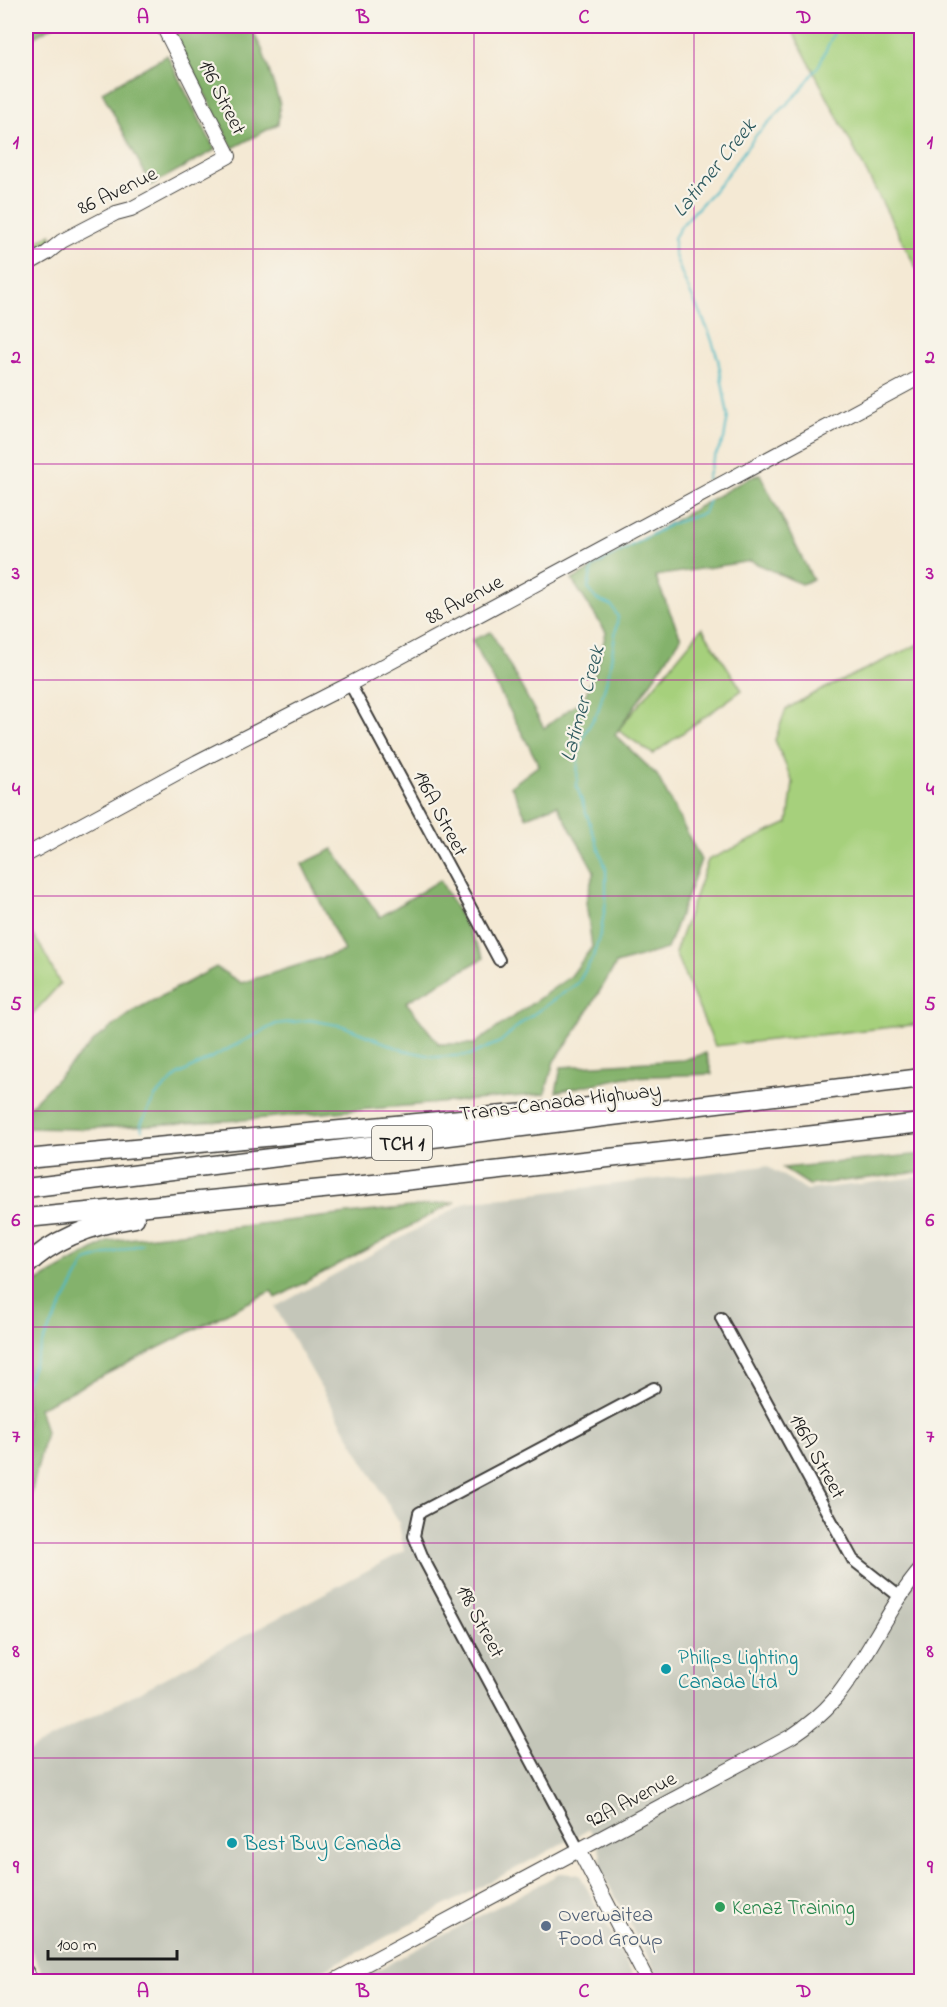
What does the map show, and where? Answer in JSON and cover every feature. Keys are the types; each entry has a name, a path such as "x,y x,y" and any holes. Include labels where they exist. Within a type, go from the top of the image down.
{"highway":[{"name":"Trans-Canada Highway","path":"26,1188 619,1117 921,1078"},
{"path":"26,1159 630,1103 778,1095"},
{"name":"TCH 1","path":"26,1218 300,1191 921,1123"},
{"path":"26,1266 48,1248 68,1238 120,1220 300,1191"}],"main road":[{"path":"26,1974 30,1982"}],"street":[{"name":"196 Street","path":"163,26 229,156"},
{"name":"86 Avenue","path":"26,265 62,241 116,213 131,209 229,156"},
{"name":"88 Avenue","path":"26,855 197,762 350,684 921,376"},
{"name":"196A Street","path":"350,684 499,960"},
{"name":"196A Street","path":"721,1317 853,1560 900,1597"},
{"name":"198 Street","path":"648,1982 423,1558 414,1536 419,1513 654,1388"},
{"name":"92A Avenue","path":"332,1982 781,1744 804,1728 820,1715 843,1688 900,1597 921,1568"}],"shaded area":[{"path":"766,1166 807,1190 921,1177 921,1981 661,1981 600,1869 601,1855 590,1829 303,1981 47,1981 26,1941 26,1752 404,1551 399,1523 275,1307 467,1202"},
{"path":"561,1873 580,1875 636,1981 356,1981"}],"green space":[{"path":"26,26 53,26 26,42"},
{"path":"170,26 250,26 262,49 280,104 278,124 233,148"},
{"path":"790,26 921,26 921,277"},
{"path":"167,55 215,150 151,185 102,92"},
{"path":"51,234 53,238 40,250 26,257 26,248"},
{"path":"760,474 813,580 801,584 751,561 655,576 681,638 615,735 657,775 701,860 667,949 616,964 574,1034 554,1061 545,1094 242,1120 78,1129 26,1128 26,1110 96,1039 137,1009 216,967 241,983 344,951 302,864 333,849 380,917 440,880 484,958 406,1002 439,1044 474,1044 571,976 592,947 586,902 594,871 557,805 526,817 511,786 539,765 472,640 491,632 544,728 584,698 598,665 606,632 572,580 745,480"},
{"path":"702,628 742,690 653,754 618,730"},
{"path":"921,643 921,1024 715,1046 675,953 708,860 788,823 793,783 775,740 786,709"},
{"path":"26,924 43,950 60,984 26,1021"},
{"path":"706,1053 712,1074 626,1077 556,1092 561,1067 683,1060"},
{"path":"921,1154 921,1172 809,1185 783,1168"},
{"path":"455,1202 276,1298 271,1291 39,1408 46,1432 31,1495 26,1499 27,1287 109,1241"}],"waterway":[{"name":"Latimer Creek","path":"707,479 712,462 724,439 728,416 718,359 709,332 674,253 674,238 682,225 720,184 757,134 800,91 819,65 837,26"},
{"name":"Latimer Creek","path":"142,1130 141,1124 155,1097 178,1075 276,1024 310,1020 343,1026 403,1050 436,1057 470,1055 500,1042 525,1020 578,983 593,957 601,931 606,901 606,869 577,787 578,755 585,733 598,711 609,672 618,617 612,606 596,599 588,588 592,568 671,524 704,513 709,500"},
{"name":"Latimer Creek","path":"26,1383 43,1341 86,1261 142,1244"}],"place":[{"name":"Philips Lighting Canada Ltd","path":"666,1669"},
{"name":"Best Buy Canada","path":"232,1843"},
{"name":"Kenaz Training","path":"720,1907"},
{"name":"Overwaitea Food Group","path":"546,1926"}]}
